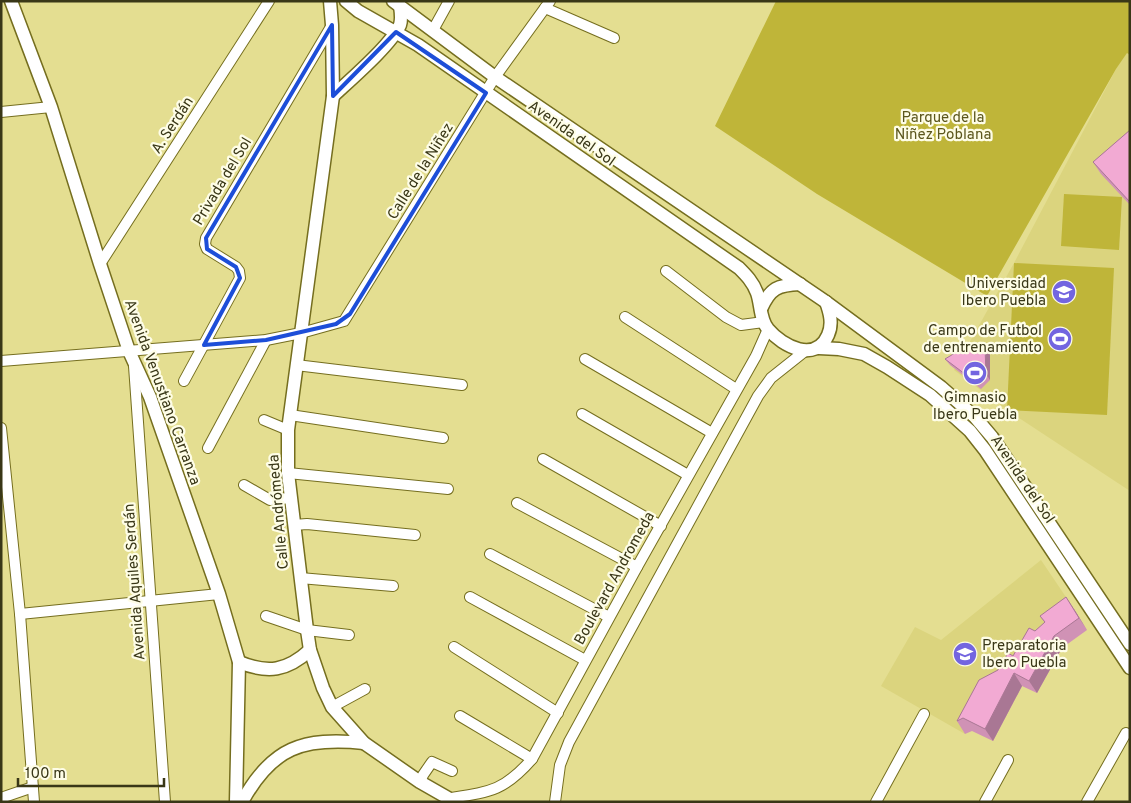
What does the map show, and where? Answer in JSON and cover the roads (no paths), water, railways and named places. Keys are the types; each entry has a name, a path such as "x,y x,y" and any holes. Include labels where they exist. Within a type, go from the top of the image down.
{"main road":[{"name":"Avenida Venustiano Carranza","path":"10,1 51,107 100,264 132,356 150,397 219,594 239,662 236,802"},
{"name":"Calle Andrómeda","path":"330,1 333,96 288,430 290,498 310,650 323,688 332,707 364,744 420,782 452,800"},
{"name":"Avenida del Sol","path":"346,1 358,11 418,45 739,268 751,280 757,292 761,309"},
{"name":"Avenida del Sol","path":"396,4 495,77 800,284"},
{"path":"333,96 375,56 396,32 402,16 396,4"},
{"path":"800,284 826,302 830,314 831,329 826,341 819,348 804,351 789,346 766,326 761,309 767,295 776,287 800,284"},
{"name":"Avenida del Sol","path":"826,302 941,386 975,417 992,436 1130,644"},
{"name":"Avenida del Sol","path":"819,348 839,349 864,354 930,395 970,431 985,450 1130,668"},
{"path":"239,662 254,668 277,669 298,660 310,650"},
{"path":"242,802 251,785 266,766 288,751 313,743 336,741 364,744"}],"street":[{"name":"A. Serdán","path":"100,264 269,1"},
{"path":"433,30 449,1"},
{"path":"547,5 614,38"},
{"name":"Calle de la Niñez","path":"1,361 132,356 204,345 266,340 301,334 344,320 350,314 495,77 547,5"},
{"name":"Privada del Sol","path":"204,345 240,278 236,267 207,249 205,244 206,238 332,24"},
{"path":"1,112 51,107"},
{"path":"666,271 726,317 741,325 766,326"},
{"path":"625,317 736,389"},
{"name":"Boulevard Andromeda","path":"452,800 485,793 502,786 517,776 532,759 585,660 756,356 766,326"},
{"path":"208,448 266,340"},
{"path":"184,381 204,345"},
{"path":"555,802 560,765 569,742 758,396 771,378 804,351"},
{"name":"Avenida Aquiles Serdán","path":"132,356 165,802"},
{"path":"585,359 712,433"},
{"path":"296,365 462,385"},
{"path":"582,414 688,475"},
{"path":"290,416 443,438"},
{"path":"264,420 288,430"},
{"path":"1,428 20,614 34,802"},
{"path":"544,459 661,526"},
{"path":"288,473 448,488"},
{"path":"244,486 270,500 290,498"},
{"path":"517,503 637,567"},
{"path":"294,525 307,524 415,535"},
{"path":"490,554 610,617"},
{"path":"300,578 393,586"},
{"path":"20,614 219,594"},
{"path":"470,597 585,660"},
{"path":"266,616 307,630 349,635"},
{"path":"454,647 558,713"},
{"path":"332,707 365,689"},
{"path":"876,802 924,714"},
{"path":"460,716 532,759"},
{"path":"1087,802 1126,733"},
{"path":"985,802 1008,760"},
{"path":"420,782 432,762 452,771"},
{"path":"1,798 33,787"}],"place":[{"name":"Universidad Ibero Puebla","path":"1064,292"},
{"name":"Campo de Futbol de entrenamiento","path":"1060,339"},
{"name":"Gimnasio Ibero Puebla","path":"975,373"},
{"name":"Preparatoria Ibero Puebla","path":"965,654"}],"park label":[{"name":"Parque de la Niñez Poblana","path":"943,126"}]}
